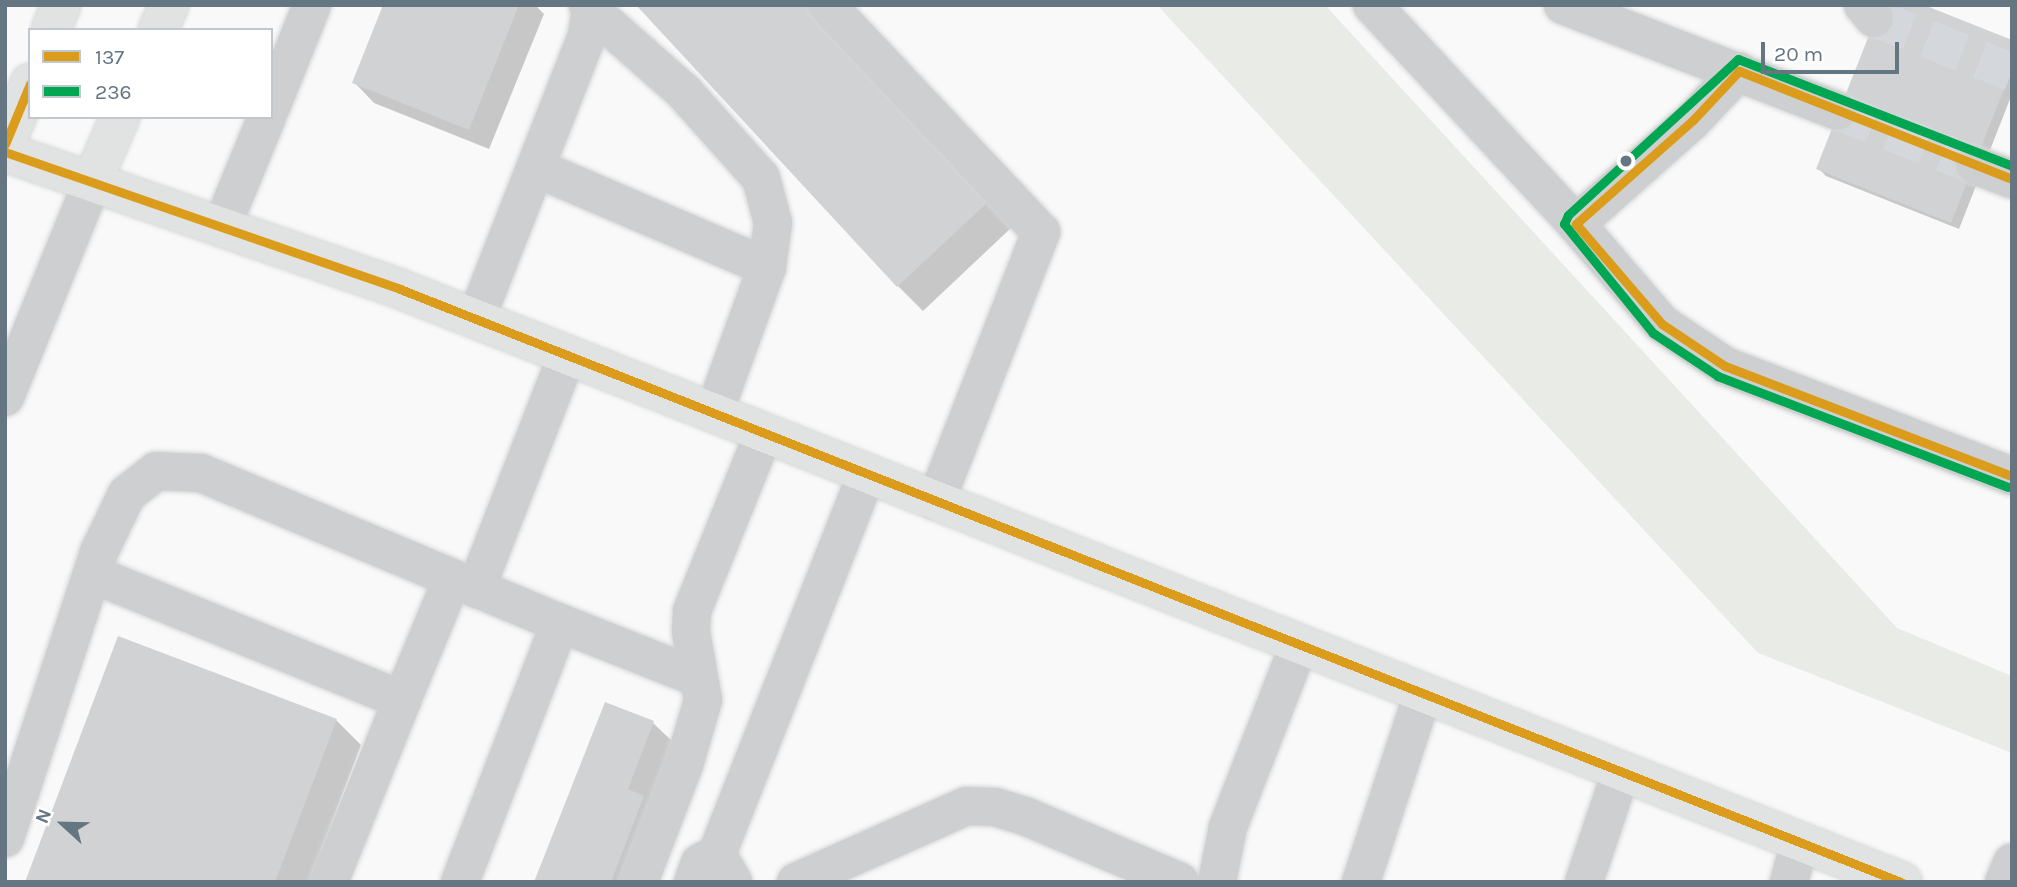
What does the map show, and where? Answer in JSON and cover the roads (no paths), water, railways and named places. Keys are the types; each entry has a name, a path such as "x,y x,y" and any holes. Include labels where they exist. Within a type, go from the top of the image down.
{"main road":[{"path":"52,28 61,5"},
{"path":"159,28 169,5"},
{"path":"5,145 28,88"},
{"path":"93,180 119,119"},
{"path":"5,152 93,180 476,319 1902,882"}],"street":[{"path":"273,102 312,5"},
{"path":"827,5 1041,232 936,501"},
{"path":"1372,5 1576,224 1662,324 1725,366 2012,476"},
{"path":"1563,5 1838,111"},
{"path":"476,319 586,39 590,8"},
{"path":"590,8 684,92 761,178 773,223 767,267 714,413"},
{"path":"1576,224 1693,120 1739,71"},
{"path":"222,226 266,119"},
{"path":"1975,165 2012,178"},
{"path":"536,169 767,267"},
{"path":"5,397 93,180"},
{"path":"330,882 402,700 464,584 567,355"},
{"path":"639,882 684,765 703,700 691,632 692,611 764,433"},
{"path":"5,838 92,574 127,494 156,471 201,472 560,624 699,678"},
{"path":"693,882 700,863 725,868 867,474"},
{"path":"92,574 402,700"},
{"path":"460,882 560,624"},
{"path":"1217,882 1228,827 1299,645"},
{"path":"1361,882 1423,693"},
{"path":"1584,882 1621,772"},
{"path":"796,882 967,806 995,807 1027,817 1180,882"},
{"path":"1789,882 1800,842"},
{"path":"2004,882 2012,863"}],"tunnel":[{"path":"1874,18 2012,72"},
{"path":"1837,111 1975,165"}]}
